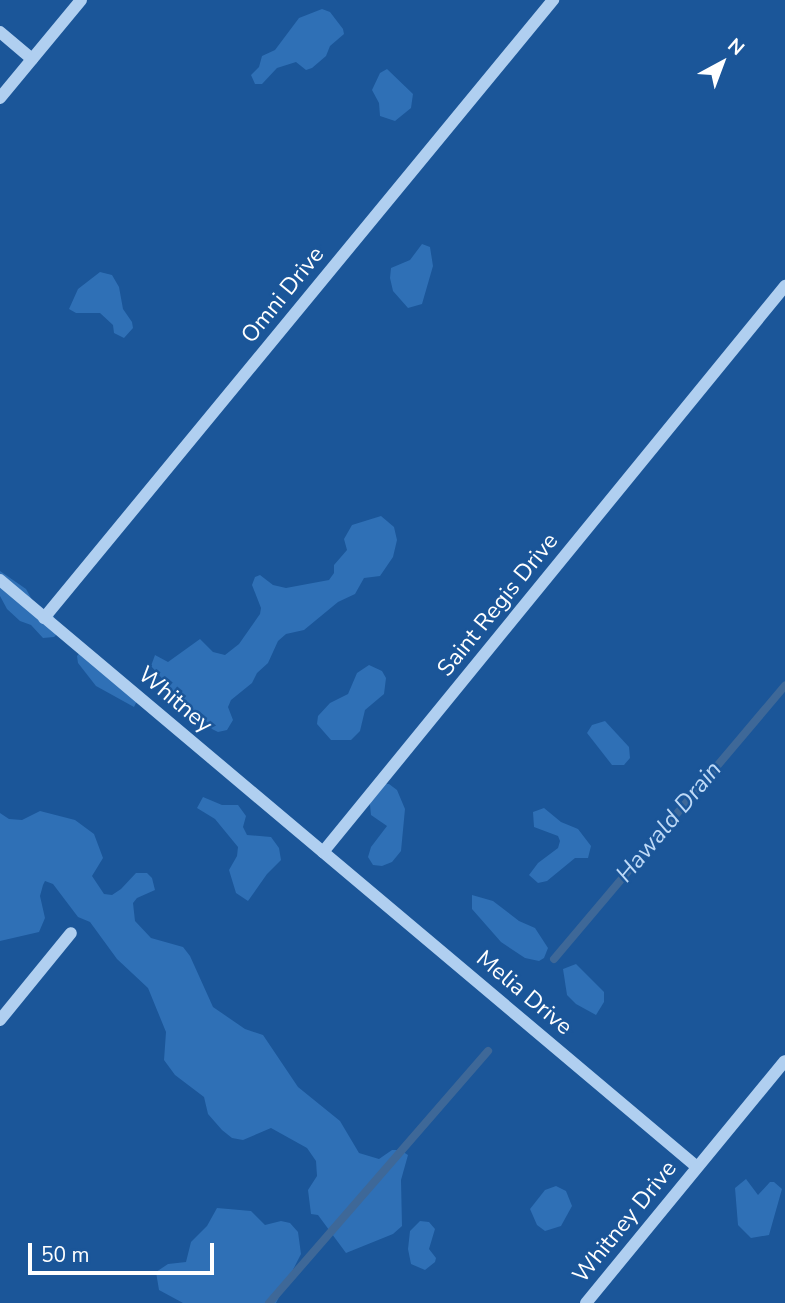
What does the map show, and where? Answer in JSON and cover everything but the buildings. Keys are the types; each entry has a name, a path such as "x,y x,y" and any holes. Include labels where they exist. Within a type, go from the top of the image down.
{"street":[{"path":"0,98 81,0"},
{"name":"Omni Drive","path":"44,618 553,0"},
{"path":"0,32 32,59"},
{"name":"Saint Regis Drive","path":"323,852 785,286"},
{"name":"Whitney","path":"0,580 323,852"},
{"name":"Melia Drive","path":"323,852 697,1167"},
{"path":"0,1020 71,933"},
{"name":"Whitney Drive","path":"586,1303 785,1061"}],"shaded area":[{"path":"322,9 330,12 344,34 330,46 326,56 306,70 296,62 277,68 262,84 255,84 251,75 259,67 262,56 275,50 299,18"},
{"path":"387,69 413,94 411,108 395,121 380,116 379,103 372,90 380,73"},
{"path":"422,244 430,247 433,266 422,304 408,308 393,291 391,268 410,260"},
{"path":"100,272 112,275 119,287 123,309 132,322 133,328 124,338 114,333 113,325 100,313 76,313 69,309 78,289"},
{"path":"381,516 394,527 397,540 393,557 380,576 364,578 355,594 338,602 304,630 286,634 278,641 268,663 257,673 252,683 231,700 228,707 233,720 227,730 218,732 212,729 204,718 190,710 151,666 155,655 168,662 200,639 213,652 225,655 239,644 260,614 261,608 252,585 255,577 260,575 273,585 286,588 329,580 334,573 334,565 347,550 344,539 352,525"},
{"path":"0,571 26,589 35,605 54,616 57,634 54,637 43,638 31,625 20,621 7,609 0,596"},
{"path":"83,649 97,654 137,701 134,707 96,686 78,663 77,656"},
{"path":"369,665 382,671 386,678 384,694 365,710 360,731 351,740 331,740 317,724 318,716 330,703 348,694 357,673"},
{"path":"605,721 629,747 630,758 624,765 612,765 587,733 592,725"},
{"path":"383,784 389,784 397,790 405,809 401,851 392,862 382,866 373,865 368,857 371,847 387,826 371,815 369,795"},
{"path":"203,797 222,805 238,805 246,816 243,827 247,835 271,837 279,848 281,860 267,874 248,901 236,893 229,870 237,856 238,847 215,819 197,808"},
{"path":"544,808 561,822 578,829 591,846 588,858 575,858 547,881 538,883 529,875 538,863 558,848 560,841 558,836 534,827 533,812"},
{"path":"40,811 75,820 94,834 103,858 92,876 104,894 112,895 136,873 147,873 152,878 155,890 137,898 133,903 135,921 151,938 183,947 190,956 213,1007 245,1029 263,1035 298,1087 340,1121 359,1153 379,1159 392,1150 400,1150 408,1155 401,1180 402,1226 393,1234 346,1253 318,1215 311,1214 308,1190 317,1176 316,1161 307,1148 271,1128 243,1140 232,1138 222,1130 208,1114 204,1097 175,1075 164,1060 166,1032 148,988 117,959 90,922 78,917 53,884 45,881 43,885 40,896 45,918 39,932 0,941 0,813 9,819 22,820"},
{"path":"472,895 493,901 519,921 535,928 548,948 544,958 539,961 525,958 501,942 472,909"},
{"path":"576,964 604,992 604,1002 596,1015 576,1004 567,995 563,969"},
{"path":"746,1179 758,1195 770,1182 782,1189 769,1235 751,1238 738,1225 735,1188"},
{"path":"556,1186 566,1191 572,1206 561,1226 545,1231 537,1225 530,1209 545,1190"},
{"path":"217,1208 251,1211 265,1225 281,1221 290,1223 298,1232 301,1254 276,1303 183,1303 159,1290 156,1272 168,1264 186,1262 191,1242 207,1226"},
{"path":"420,1221 429,1222 435,1229 429,1249 436,1258 425,1270 411,1264 408,1249 410,1231"}],"waterway":[{"name":"Hawald Drain","path":"554,959 785,686"},
{"name":"Hawald Drain","path":"269,1303 488,1051"}]}
